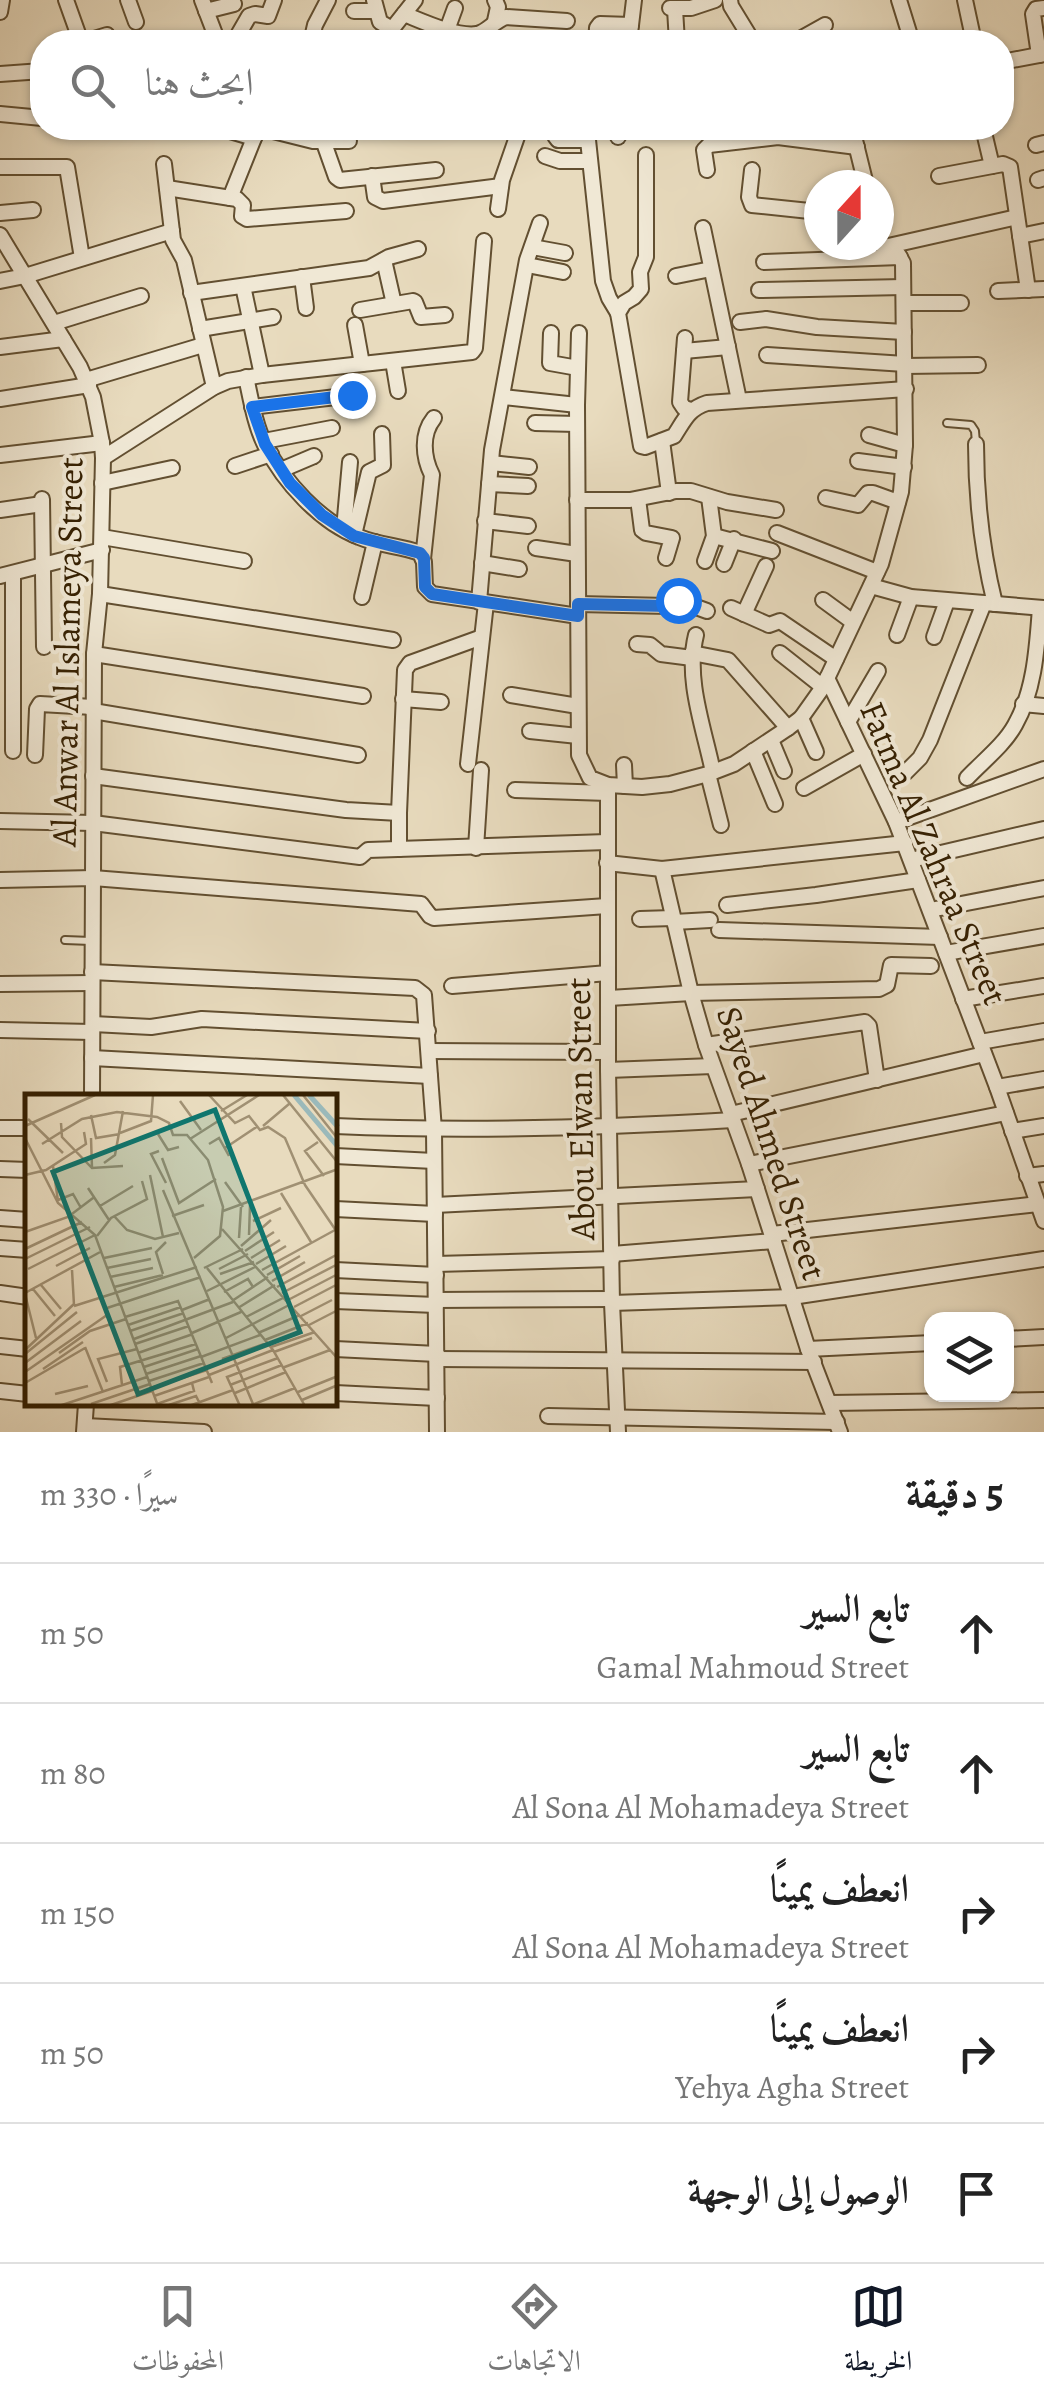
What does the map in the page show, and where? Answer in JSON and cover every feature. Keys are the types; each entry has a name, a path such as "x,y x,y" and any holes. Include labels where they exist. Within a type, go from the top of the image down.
{"street":[{"path":"0,12 2,0"},
{"path":"66,0 77,30"},
{"path":"128,0 136,22"},
{"path":"241,30 249,16 268,16 274,0"},
{"path":"314,30 328,0"},
{"path":"354,10 374,5 380,22 392,30 415,0"},
{"path":"495,21 496,0"},
{"path":"675,30 672,8 715,0"},
{"path":"730,0 746,30"},
{"path":"899,0 908,30"},
{"path":"965,0 971,30"},
{"path":"630,1 630,30"},
{"path":"213,30 204,6 234,4"},
{"path":"404,14 447,30 454,8"},
{"path":"1014,60 1042,54 1033,14 1044,8"},
{"path":"485,30 506,17 567,21"},
{"path":"597,30 600,24 631,25"},
{"path":"816,30 825,25"},
{"path":"0,74 30,72"},
{"path":"0,114 30,117"},
{"path":"230,198 254,140"},
{"path":"312,140 349,142"},
{"path":"498,209 516,140"},
{"path":"588,140 602,281 618,313 639,442 644,447 676,434 691,410 707,403 906,390"},
{"path":"708,170 706,146 730,140"},
{"path":"824,140 857,147"},
{"path":"855,140 862,170"},
{"path":"985,140 992,166"},
{"path":"324,142 342,181 436,170"},
{"path":"618,313 641,289 640,272 646,257 646,155"},
{"path":"545,156 560,161 590,161"},
{"path":"164,164 175,247 183,257 214,387"},
{"path":"939,176 1010,166 1020,236 1036,289 998,291"},
{"path":"0,167 67,167 82,258"},
{"path":"752,170 752,205 804,210"},
{"path":"372,176 375,197 383,201 501,186"},
{"path":"167,188 242,202 242,216 247,219 346,212"},
{"path":"0,214 33,210"},
{"path":"894,240 1017,217"},
{"path":"476,848 474,767 485,521 491,463 527,265 540,223"},
{"path":"703,228 740,400"},
{"path":"1020,236 1044,230"},
{"path":"0,280 25,276 172,231"},
{"name":"Al Anwar Al Islameya Street","path":"0,235 87,382 102,450 102,544 94,654 92,1094"},
{"path":"0,455 102,450 214,387 246,377 474,351 484,242"},
{"path":"532,247 564,253"},
{"path":"191,292 370,268 418,249"},
{"path":"515,790 642,787 710,773 734,764 794,723 825,683 874,579 898,502 904,467 903,295 900,256 894,252"},
{"path":"764,262 900,256"},
{"path":"384,260 394,304"},
{"path":"527,265 562,272"},
{"path":"676,276 712,269"},
{"path":"302,278 306,308"},
{"path":"243,286 262,375"},
{"path":"760,290 903,295 961,304"},
{"path":"54,323 141,296"},
{"path":"362,364 358,318 413,300 420,317 445,315"},
{"path":"200,329 273,317"},
{"path":"740,322 766,319 818,328 904,332"},
{"path":"551,333 550,363 578,368"},
{"path":"579,333 579,755 590,778 608,788"},
{"path":"0,347 63,339"},
{"path":"691,410 680,402 684,344 728,347"},
{"path":"0,399 87,382 204,345"},
{"path":"768,355 905,365 978,365"},
{"path":"393,361 398,391"},
{"path":"246,377 267,447 290,483 322,515 349,532 417,552 424,558"},
{"path":"252,407 352,395"},
{"path":"503,397 577,405"},
{"path":"434,418 426,432 426,463 432,474 424,558 428,591 436,596 482,602 578,610 668,606 678,600 708,611"},
{"path":"535,422 577,424"},
{"path":"234,466 267,447 332,428"},
{"path":"349,532 369,472 383,464 382,434"},
{"path":"869,435 906,445"},
{"path":"662,441 669,493"},
{"path":"906,773 930,740 989,604 978,509 976,444"},
{"path":"281,470 314,456"},
{"path":"858,461 904,467"},
{"path":"349,532 350,462"},
{"path":"491,463 528,467"},
{"path":"102,484 172,468"},
{"path":"489,484 528,486"},
{"path":"577,500 638,499 691,492 776,510"},
{"path":"826,498 858,505 873,492 898,502"},
{"path":"705,562 714,536 710,497"},
{"path":"638,499 642,530 672,538 666,558"},
{"path":"0,510 42,502 44,647"},
{"path":"485,521 528,526"},
{"path":"777,533 911,597 1042,608 1036,656 1015,724 966,778"},
{"path":"714,536 772,551"},
{"path":"724,564 734,540"},
{"path":"362,597 375,542"},
{"path":"13,751 6,690 6,575 102,544 244,561"},
{"path":"536,548 578,554"},
{"path":"482,564 518,569"},
{"path":"766,566 737,611 769,625 780,621 836,659"},
{"path":"100,594 394,640"},
{"path":"897,634 911,597"},
{"path":"824,600 854,622"},
{"path":"934,637 947,601"},
{"path":"696,635 692,656 695,687 721,825"},
{"path":"399,849 405,670 410,663 482,637"},
{"path":"637,644 650,644 662,654 728,660 794,723 816,752"},
{"path":"780,653 825,683"},
{"path":"94,654 362,696"},
{"path":"848,722 878,671"},
{"name":"Fatma Al Zahraa Street","path":"825,683 848,722 905,843 1044,1221"},
{"path":"512,695 578,706"},
{"path":"404,699 442,702"},
{"path":"35,755 40,704 94,709 358,755"},
{"path":"1023,704 1044,706"},
{"path":"530,731 578,736"},
{"path":"771,740 784,771"},
{"path":"753,751 775,804"},
{"path":"804,788 864,754"},
{"path":"624,765 625,786"},
{"path":"896,822 1044,769"},
{"path":"93,776 346,810 398,813"},
{"name":"Abou Elwan Street","path":"608,788 608,1070 618,1425"},
{"path":"0,821 93,823 360,857 368,850 607,842"},
{"path":"911,860 1044,828"},
{"path":"607,864 662,868 905,843"},
{"name":"Sayed Ahmed Street","path":"662,868 706,1045 838,1427"},
{"path":"0,880 93,878 421,904 434,918 608,906"},
{"path":"727,906 918,880"},
{"path":"930,910 1044,888"},
{"path":"640,919 940,936"},
{"path":"946,952 1044,936"},
{"path":"608,998 879,988 886,985 891,965 931,966"},
{"path":"452,986 608,973"},
{"path":"0,984 92,977 416,988 424,994 434,1130 437,1432"},
{"path":"964,999 1044,986"},
{"path":"0,1030 151,1027 202,1019 428,1031"},
{"path":"706,1045 862,1021 869,1026 878,1080"},
{"path":"338,1126 434,1130 610,1128 732,1117 1044,1032"},
{"path":"430,1051 608,1052"},
{"path":"92,1058 430,1076"},
{"path":"608,1070 714,1066"},
{"path":"997,1087 1044,1079"},
{"path":"749,1164 1006,1112"},
{"path":"1012,1131 1044,1126"},
{"path":"338,1156 434,1161"},
{"path":"0,1169 25,1170"},
{"path":"1027,1176 1044,1174"},
{"path":"338,1210 435,1209 757,1189"},
{"path":"338,1270 436,1269 612,1256 1038,1204"},
{"path":"0,1218 25,1220"},
{"path":"0,1248 25,1250"},
{"path":"338,1301 792,1298 1044,1259"},
{"path":"0,1294 25,1297"},
{"path":"1014,1339 1044,1337"},
{"path":"338,1350 614,1360 811,1356 924,1343"},
{"path":"0,1346 25,1349"},
{"path":"0,1391 25,1394"},
{"path":"338,1393 437,1398"},
{"path":"830,1403 1044,1400"},
{"path":"548,1416 618,1425 838,1427"},
{"path":"85,1429 204,1432"}],"lane":[{"path":"947,424 971,425 976,430 976,444"},
{"path":"64,940 92,941"}],"route":[{"path":"352,395 252,407 265,444 290,483 322,515 354,536 420,553 424,558 425,587 432,594 578,616 578,604 668,606 678,600"}]}
